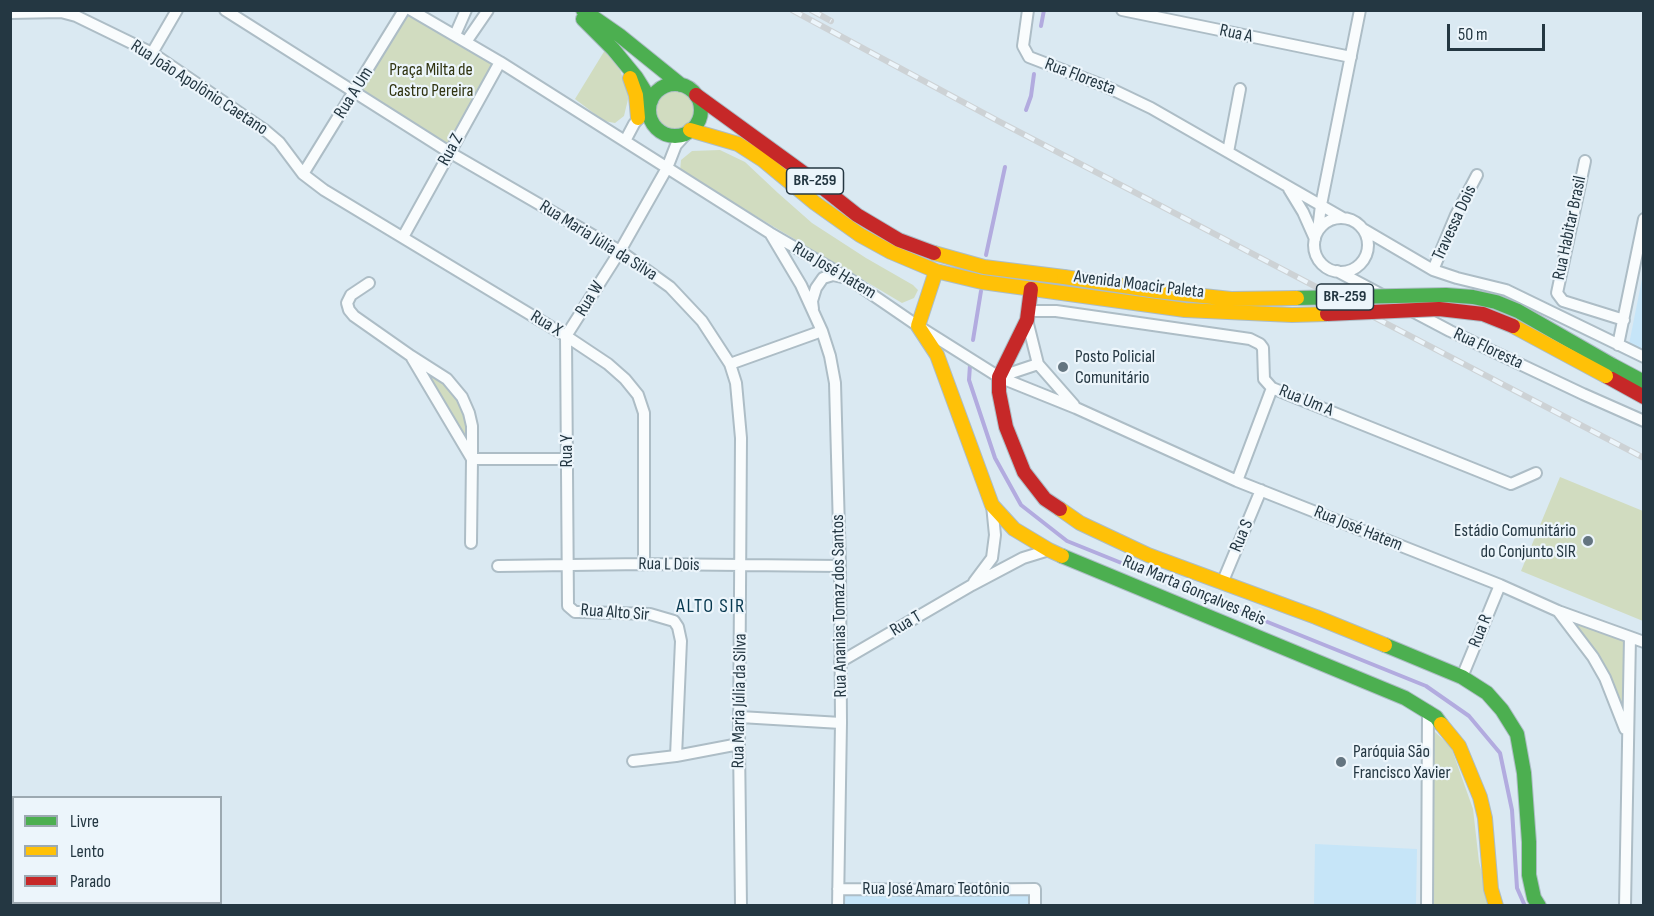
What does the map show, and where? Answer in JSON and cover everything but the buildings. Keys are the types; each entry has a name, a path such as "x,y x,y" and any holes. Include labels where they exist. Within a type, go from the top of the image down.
{"main road":[{"name":"Avenida Moacir Paleta","path":"573,10 623,61 650,103 651,121 656,128 671,135 689,131 738,144 763,160 815,203 860,235 891,252 936,271 982,282 1185,310 1292,315 1439,309 1483,314 1510,324 1609,370 1644,382"},
{"name":"Avenida Moacir Paleta","path":"583,10 857,215 899,240 940,256 984,267 1232,299 1446,295 1473,297 1496,302 1518,311 1609,370 1644,397"},
{"path":"623,61 636,95 636,121"},
{"path":"650,103 659,89 674,84 681,85"},
{"path":"689,131 696,124 700,110 696,95"},
{"path":"918,326 936,271"},
{"path":"999,376 1028,315 1031,289"},
{"name":"Rua Marta Gonçalves Reis","path":"918,326 937,355 992,505 1014,529 1049,550 1405,698 1436,717 1459,746 1480,797 1485,818 1491,889 1496,906"},
{"name":"Rua Marta Gonçalves Reis","path":"999,376 999,392 1006,427 1024,472 1045,499 1080,523 1148,555 1223,581 1462,677 1487,693 1502,710 1517,734 1524,773 1529,842 1528,875 1534,898 1539,906"}],"street":[{"path":"152,53 177,10"},
{"name":"Rua Maria Júlia da Silva","path":"225,10 449,152 620,250 670,287 702,321 730,363 736,383 741,438 739,744 741,906"},
{"name":"Rua A Um","path":"303,174 404,10"},
{"name":"Rua José Hatem","path":"411,10 500,62 770,233 848,278 918,326 999,376 1238,481 1500,585 1558,611 1644,642"},
{"path":"455,35 466,10"},
{"path":"466,42 488,10"},
{"name":"Rua Floresta","path":"1028,10 1023,46 1029,57 1115,90 1151,108 1287,187 1350,220 1433,270 1506,290 1644,357"},
{"name":"Rua A","path":"1122,10 1351,57"},
{"path":"1321,205 1360,10"},
{"name":"Rua João Apolônio Caetano","path":"10,13 62,12 76,16 152,53 266,131 279,142 303,174"},
{"name":"Rua Z","path":"403,237 500,62"},
{"path":"1228,152 1240,89"},
{"path":"625,141 636,121 650,103"},
{"path":"601,128 617,130 636,121"},
{"path":"667,168 672,152 689,131"},
{"name":"Rua Habitar Brasil","path":"1585,161 1557,293 1563,301 1624,320"},
{"name":"Rua W","path":"566,336 620,250 667,168"},
{"name":"Rua X","path":"303,174 336,198 566,336 608,364 625,379 638,395 644,413 644,564"},
{"name":"Travessa Dois","path":"1433,270 1476,175"},
{"name":"Rua Floresta","path":"1287,187 1317,234"},
{"name":"Rua Floresta","path":"1321,205 1314,247 1321,263 1450,331 1644,421"},
{"path":"1317,234 1325,223 1343,218"},
{"path":"1618,345 1644,219"},
{"path":"1337,271 1354,268 1366,255 1368,246 1363,229"},
{"name":"Rua Ananias Tomaz dos Santos","path":"770,233 813,309 830,356 835,383 841,723 838,906"},
{"path":"813,309 812,301 816,288 823,278 833,275 848,278"},
{"path":"369,283 351,296 347,303 349,310 354,316 447,380 462,397 469,412 472,426 471,543"},
{"name":"Rua Um A","path":"1028,315 1056,311 1250,339 1263,348 1264,379 1272,388 1511,484 1536,474"},
{"name":"Rua José Hatem","path":"1028,315 1038,364 1076,408"},
{"path":"730,363 822,331"},
{"name":"Rua Y","path":"566,336 567,565"},
{"path":"411,356 472,459"},
{"path":"999,376 1038,364"},
{"path":"1238,481 1272,388"},
{"path":"472,459 567,459"},
{"name":"Rua S","path":"1223,581 1261,490"},
{"name":"Rua T","path":"972,585 992,558 995,535 992,505"},
{"name":"Rua T","path":"840,662 972,585 1023,558 1049,550"},
{"name":"Rua L Dois","path":"498,566 644,564 840,566"},
{"name":"Rua Alto Sir","path":"567,565 568,606 575,612 650,614 674,621 678,627 681,641 676,756"},
{"name":"Rua R","path":"1462,677 1500,585"},
{"path":"1558,611 1593,657 1605,678 1628,738"},
{"path":"1625,906 1630,637"},
{"path":"1427,906 1428,711"},
{"path":"740,717 841,723"},
{"path":"633,761 676,756 739,744"},
{"name":"Rua José Amaro Teotônio","path":"838,889 1035,889 1035,906"}],"shaded area":[{"path":"1643,274 1643,351 1629,344"},
{"path":"1315,844 1417,849 1416,905 1314,905"},
{"path":"838,889 1035,889 1035,905 838,905"}],"green space":[{"name":"Praça Milta de Castro Pereira","path":"404,11 500,62 449,152 354,92"},
{"path":"605,50 620,70 629,95 624,116 615,123 604,121 575,99"},
{"path":"674,88 689,95 696,110 689,125 674,132 659,125 652,110 659,95"},
{"path":"720,150 745,162 812,223 913,285 918,290 914,298 902,303 680,171 681,160 692,151"},
{"path":"417,364 448,385 467,414 470,450"},
{"name":"Estádio Comunitário do Conjunto SIR","path":"1560,477 1643,511 1643,621 1521,571"},
{"path":"1562,615 1629,638 1624,721"},
{"path":"1434,731 1451,747 1473,809 1479,862 1491,905 1434,906"}],"waterway":[{"path":"1041,26 1044,10"},
{"path":"1026,110 1031,96 1034,74"},
{"path":"986,255 1005,167"},
{"path":"973,340 981,291"},
{"path":"970,365 969,380 995,458 1021,505 1067,541 1426,686 1469,716 1500,753 1512,810 1517,888 1525,906"}],"railway":[{"path":"792,10 1000,122 1644,458"},
{"path":"811,10 831,21"}],"traffic: fast":[{"path":"583,10 619,35 681,85"},
{"path":"583,19 613,49 636,77 651,101"},
{"path":"675,84 685,86 693,92 699,100 701,110 699,120 693,128 685,134 675,136 665,134 657,128 651,120 649,110 651,100 657,92 665,86 675,84"},
{"path":"1297,298 1446,295 1473,297 1496,302 1518,311 1612,365"},
{"path":"1612,365 1644,382"},
{"path":"1062,556 1405,698 1436,717 1441,724"},
{"path":"1385,645 1462,677 1487,693 1502,710 1517,734 1524,773 1529,875 1534,898 1539,906"}],"traffic: slow":[{"path":"630,78 636,95 638,118"},
{"path":"690,130 738,144 763,160 815,203 860,235 891,252 936,271 982,282 1062,293"},
{"path":"934,253 984,267 1064,277"},
{"path":"936,271 918,326 937,355 992,505 1014,529 1062,556"},
{"path":"1064,277 1231,299 1297,298"},
{"path":"1062,293 1185,310 1292,315 1327,314"},
{"path":"1513,326 1606,376"},
{"path":"1060,509 1080,523 1148,555 1385,645"},
{"path":"1441,724 1459,746 1480,797 1485,818 1491,889 1496,906"}],"traffic: jam":[{"path":"696,95 857,215 899,240 934,253"},
{"path":"1031,289 1027,320 999,377 999,392 1006,427 1024,472 1045,499 1060,509"},
{"path":"1327,314 1439,309 1483,314 1513,326"},
{"path":"1606,376 1644,397"}],"place":[{"name":"Posto Policial Comunitário","path":"1063,367"},
{"name":"Estádio Comunitário do Conjunto SIR","path":"1588,541"},
{"name":"Paróquia São Francisco Xavier","path":"1341,762"}],"district":[{"name":"ALTO SIR","path":"711,607"}]}
